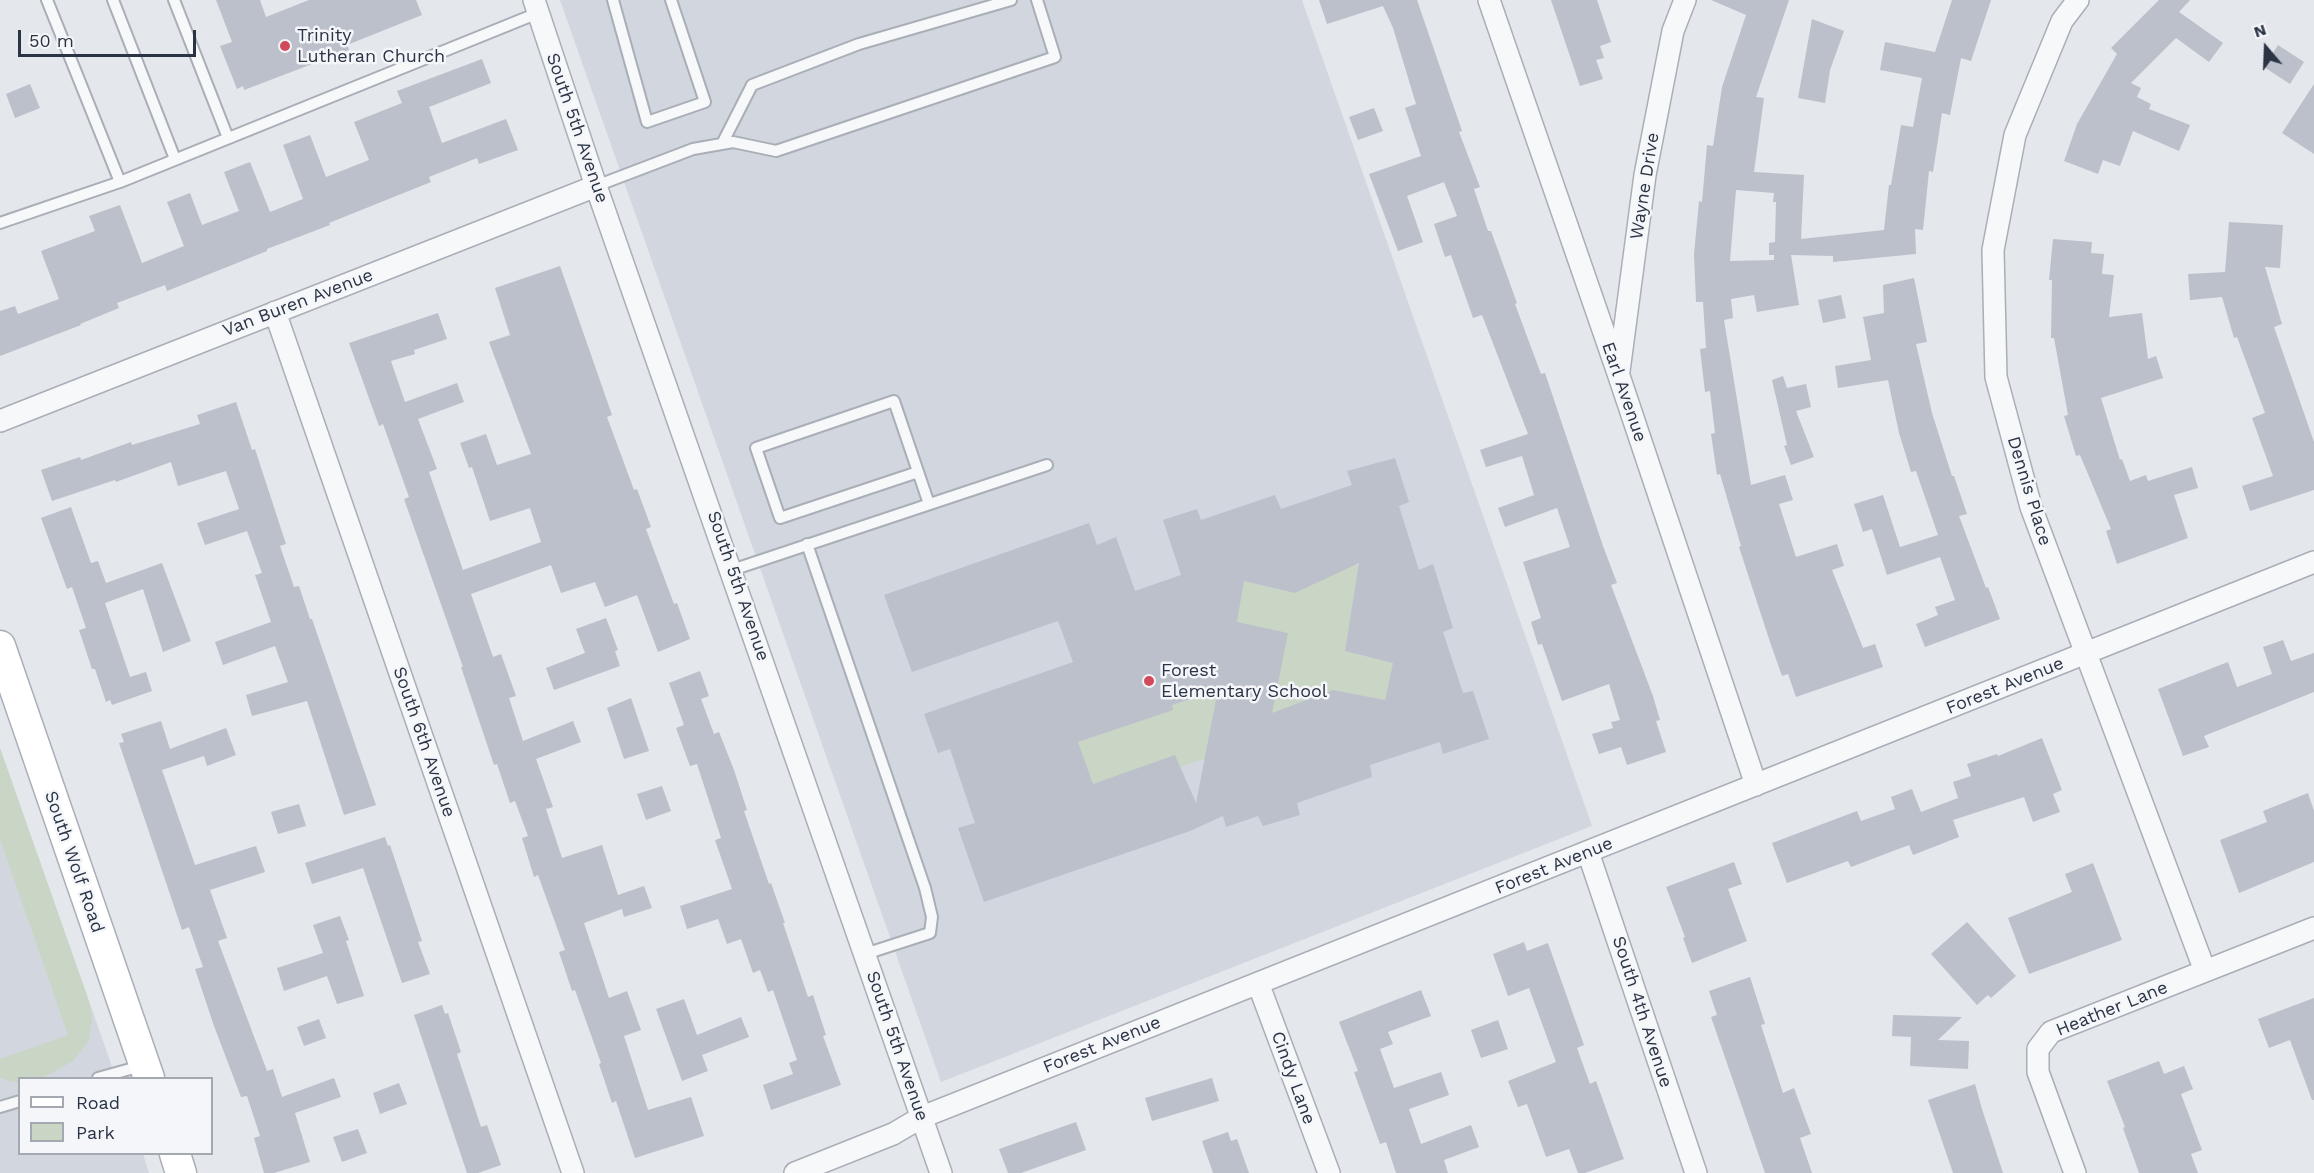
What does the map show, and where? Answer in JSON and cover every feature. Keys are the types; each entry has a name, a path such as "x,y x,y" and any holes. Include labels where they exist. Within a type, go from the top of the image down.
{"main road":[{"name":"South Wolf Road","path":"0,646 147,1072"},
{"path":"175,1155 181,1173"}],"street":[{"name":"Earl Avenue","path":"1489,0 1619,376 1756,785"},
{"name":"Wayne Drive","path":"1619,376 1645,175 1673,31 1685,0"},
{"name":"Dennis Place","path":"2078,0 2062,21 2015,135 1993,250 1996,376 2031,507 2205,971"},
{"name":"South 5th Avenue","path":"536,6 941,1173"},
{"name":"Van Buren Avenue","path":"0,421 597,186"},
{"name":"South 6th Avenue","path":"276,312 573,1173"},
{"name":"Forest Avenue","path":"795,1173 893,1134 922,1118 2314,562"},
{"name":"South 4th Avenue","path":"1588,852 1696,1173"},
{"name":"Heather Lane","path":"2075,1173 2038,1072 2038,1049 2051,1032 2314,928"},
{"name":"Cindy Lane","path":"1258,983 1329,1173"}],"lane":[{"path":"47,0 120,182"},
{"path":"113,0 175,159"},
{"path":"174,0 228,138"},
{"path":"613,0 647,122 705,102 671,0"},
{"path":"722,144 752,85 859,44 1011,0"},
{"path":"597,186 693,149 733,142 776,151 1055,57 1037,0"},
{"path":"0,223 120,182 536,6"},
{"path":"918,472 780,518 756,448 894,401 929,504"},
{"path":"732,570 1047,465"},
{"path":"807,544 925,888 932,917 930,933 865,954"},
{"path":"106,1077 147,1072"},
{"path":"0,1107 18,1102"}],"shaded area":[{"path":"560,0 1302,0 1592,826 941,1082"},
{"path":"0,748 116,1077 18,1077 18,1155 143,1155 149,1173 0,1173"}],"green space":[{"path":"1325,560 1359,566 1345,651 1393,663 1385,700 1333,690 1271,717 1237,622 1244,581 1295,593 1321,581"},
{"path":"1218,690 1211,757 1180,767 1175,756 1093,784 1078,742 1172,710 1172,705"},
{"path":"0,748 90,1004 92,1021 88,1042 73,1061 46,1076 18,1077 18,1082 0,1078 0,1059 68,1035 0,839"}],"building":[{"name":"Trinity Lutheran Church","path":"216,0 260,0 266,17 309,0 416,0 422,15 347,45 349,50 244,90 243,86 237,89 220,46 232,42"},
{"path":"1319,0 1417,0 1462,131 1459,132 1480,187 1474,189 1488,231 1491,231 1541,374 1545,373 1617,583 1611,585 1653,696 1660,720 1656,721 1666,752 1627,765 1621,747 1599,754 1592,734 1613,728 1611,722 1620,720 1609,684 1562,701 1542,644 1538,645 1531,622 1541,618 1523,562 1570,547 1557,508 1505,527 1498,508 1534,495 1522,456 1486,467 1480,450 1528,434 1482,315 1473,318 1451,255 1445,257 1434,224 1457,216 1444,182 1407,196 1423,242 1398,251 1369,174 1421,156 1405,108 1416,104 1393,28 1383,6 1327,24"},
{"path":"1551,0 1597,0 1611,42 1600,46 1604,58 1596,60 1603,79 1580,86"},
{"path":"1711,0 1789,0 1756,97 1764,98 1754,172 1804,175 1801,239 1884,230 1889,185 1891,185 1901,125 1913,127 1922,78 1880,70 1885,42 1935,52 1952,0 1991,0 1971,61 1961,58 1950,115 1942,113 1933,172 1929,171 1923,230 1915,229 1916,254 1833,262 1833,256 1791,255 1799,305 1757,312 1754,295 1731,299 1733,318 1724,320 1751,485 1785,475 1793,500 1779,504 1796,557 1837,544 1844,566 1832,570 1863,648 1875,644 1883,667 1796,697 1788,674 1782,676 1739,547 1741,546 1720,474 1717,475 1711,434 1715,433 1710,391 1705,392 1700,349 1706,348 1703,302 1696,302 1694,254 1707,145 1713,146 1722,87 1746,15","holes":["1736,190 1774,193 1773,202 1776,202 1775,242 1769,243 1769,255 1774,255 1774,260 1730,261"]},
{"path":"2159,0 2190,0 2179,12 2223,43 2209,62 2176,38 2131,83 2141,88 2137,97 2151,104 2149,109 2190,125 2179,151 2133,131 2120,166 2103,160 2098,174 2064,161 2077,124 2117,54 2111,48"},
{"path":"1812,19 1844,31 1830,70 1825,103 1798,98"},
{"path":"2278,45 2304,62 2290,84 2264,67"},
{"path":"482,59 491,83 429,107 442,143 506,119 518,150 479,164 477,158 429,177 431,182 329,223 330,225 167,291 165,285 117,303 119,308 0,356 0,311 15,306 18,314 59,299 41,251 95,231 89,216 120,205 142,263 184,246 167,202 190,193 202,225 239,211 224,172 250,162 270,212 303,199 283,145 310,135 326,177 369,160 354,122 402,103 397,91"},
{"path":"30,84 40,108 15,118 6,94"},
{"path":"2314,84 2314,154 2282,133"},
{"path":"1374,108 1383,131 1358,140 1349,117"},
{"path":"2229,222 2283,225 2280,268 2265,267 2282,324 2274,327 2314,442 2314,490 2250,511 2242,486 2273,476 2252,418 2265,413 2237,337 2234,338 2222,297 2190,300 2188,274 2225,272"},
{"path":"2053,239 2092,242 2091,253 2104,254 2102,274 2114,275 2109,317 2142,313 2148,359 2156,356 2163,378 2101,398 2120,460 2122,459 2130,481 2146,475 2148,481 2192,467 2198,488 2174,495 2188,538 2117,564 2106,531 2111,529 2080,455 2076,456 2064,416 2068,415 2054,338 2051,338 2052,280 2049,280"},
{"path":"560,266 612,415 607,417 634,490 637,489 651,527 646,529 674,604 677,603 690,639 658,652 637,595 605,607 595,582 561,593 551,565 471,594 493,657 501,654 516,696 509,698 523,741 573,721 581,742 536,759 553,807 546,809 562,858 602,845 618,895 644,886 652,908 624,917 622,909 584,923 609,998 627,991 641,1030 624,1036 648,1110 691,1097 704,1136 635,1158 616,1101 612,1103 599,1064 601,1063 575,990 572,991 559,952 565,950 538,875 534,877 522,838 528,836 515,801 510,803 497,764 494,765 461,667 463,667 404,499 409,497 383,424 379,426 349,343 438,313 447,339 414,350 415,354 391,361 405,402 457,383 464,402 418,419 437,469 429,472 463,570 541,542 530,508 490,521 472,467 469,468 460,443 486,434 497,465 531,454 489,342 510,335 495,288"},
{"path":"1914,278 1927,342 1916,344 1932,413 1967,514 1959,516 2000,619 1925,647 1916,624 1938,615 1935,607 1955,600 1940,557 1887,575 1872,529 1863,532 1854,504 1883,495 1900,547 1938,535 1916,471 1911,472 1899,433 1888,380 1838,388 1835,366 1871,360 1863,317 1884,313 1883,285"},
{"path":"1841,295 1846,318 1823,323 1818,300"},
{"path":"1783,376 1787,388 1806,384 1811,407 1796,411 1814,457 1791,465 1784,446 1787,445 1772,380"},
{"path":"236,402 252,450 255,449 286,544 280,546 294,587 299,586 310,619 312,619 376,805 344,815 307,701 252,716 246,695 288,682 275,646 223,665 215,642 271,622 255,575 262,573 247,531 205,545 197,523 239,509 226,471 178,486 171,462 116,482 115,480 52,501 41,470 80,457 81,460 131,442 132,445 200,424 197,415"},
{"name":"Forest Elementary School","path":"1395,458 1409,502 1399,506 1419,570 1433,564 1453,628 1443,632 1463,693 1473,691 1489,739 1443,754 1440,742 1370,765 1372,777 1297,803 1300,815 1263,826 1258,816 1226,827 1223,816 1190,831 984,902 958,828 975,823 950,749 938,753 924,714 1073,662 1058,621 912,672 884,595 1089,523 1097,545 1116,537 1135,591 1181,575 1163,520 1197,509 1201,520 1275,495 1281,509 1352,485 1347,471","holes":["1359,563 1345,651 1393,663 1385,700 1333,690 1272,713 1288,633 1237,622 1244,581 1295,593","1218,690 1196,803 1175,755 1093,784 1078,742 1173,710 1172,705"]},
{"path":"71,507 91,563 98,561 106,583 162,563 191,641 163,652 143,589 105,603 130,677 146,672 152,691 112,705 110,700 106,702 95,669 92,669 79,630 86,628 72,587 67,589 41,518"},
{"path":"606,618 618,650 615,651 620,666 554,690 546,668 585,653 576,629"},
{"path":"2283,640 2291,661 2314,653 2314,692 2204,736 2209,747 2183,756 2158,689 2228,662 2237,687 2272,674 2263,647"},
{"path":"700,671 709,696 701,699 714,734 719,732 734,770 747,810 744,811 785,923 783,923 808,997 813,995 826,1035 823,1036 841,1085 771,1110 763,1085 793,1074 789,1063 797,1060 773,990 768,992 760,970 753,973 741,939 727,944 718,919 687,929 680,906 732,889 715,840 721,838 697,764 690,766 676,728 684,725 669,683"},
{"path":"631,698 649,751 624,759 607,708"},
{"path":"161,721 170,749 226,728 236,755 207,766 204,756 162,770 195,865 256,846 265,872 210,890 227,938 218,941 267,1071 273,1069 282,1097 334,1078 341,1097 295,1113 310,1162 274,1173 264,1173 254,1138 260,1136 247,1096 241,1097 214,1026 195,969 203,967 189,927 182,930 119,743 124,742 121,734"},
{"path":"2042,738 2062,790 2053,794 2060,812 2033,822 2024,797 1953,820 1959,837 1913,855 1909,845 1851,867 1848,861 1787,883 1772,843 1857,811 1861,821 1895,809 1891,797 1912,789 1921,812 1958,798 1953,782 1971,776 1967,764 1997,754 1998,756"},
{"path":"662,786 671,811 646,820 637,794"},
{"path":"2308,793 2314,811 2314,862 2239,893 2220,840 2267,822 2263,811"},
{"path":"299,804 306,826 278,834 271,812"},
{"path":"385,837 388,846 390,845 422,941 418,942 430,974 402,983 363,868 312,884 305,863"},
{"path":"1734,862 1742,884 1728,889 1747,941 1692,963 1666,887"},
{"path":"2093,863 2122,940 2029,974 2008,918 2072,892 2065,874"},
{"path":"340,916 364,996 337,1004 327,976 284,991 277,968 323,953 313,925"},
{"path":"1967,922 2016,976 1991,998 1988,995 1977,1005 1931,954"},
{"path":"1524,942 1527,951 1548,943 1584,1045 1577,1048 1590,1084 1596,1081 1624,1159 1585,1173 1578,1173 1569,1149 1546,1157 1527,1104 1518,1107 1508,1081 1556,1062 1529,988 1508,996 1493,954"},
{"path":"1750,977 1765,1024 1761,1025 1783,1093 1794,1088 1811,1134 1800,1138 1812,1173 1765,1173 1711,1017 1717,1015 1709,991"},
{"path":"1421,990 1431,1016 1388,1032 1393,1044 1380,1049 1394,1088 1441,1072 1449,1095 1409,1109 1421,1144 1471,1125 1479,1147 1444,1160 1448,1173 1396,1173 1386,1142 1380,1144 1354,1072 1358,1071 1339,1022"},
{"path":"2314,998 2314,1100 2312,1100 2290,1040 2269,1048 2258,1019"},
{"path":"684,999 697,1035 741,1017 749,1037 702,1055 708,1071 682,1081 656,1009"},
{"path":"442,1005 445,1014 448,1013 461,1052 457,1054 481,1127 487,1125 501,1165 478,1173 467,1173 414,1015"},
{"path":"1893,1015 1962,1017 1938,1040 1969,1041 1968,1069 1910,1066 1911,1037 1892,1036"},
{"path":"319,1019 326,1038 304,1046 297,1027"},
{"path":"1498,1020 1508,1049 1481,1058 1471,1030"},
{"path":"2159,1061 2164,1074 2184,1066 2193,1089 2181,1094 2202,1150 2191,1154 2198,1173 2139,1173 2123,1128 2125,1127 2107,1081"},
{"path":"1212,1078 1219,1101 1152,1121 1145,1098"},
{"path":"399,1083 407,1104 380,1114 373,1093"},
{"path":"1975,1084 2003,1173 1953,1173 1928,1100"},
{"path":"1076,1122 1086,1150 1021,1173 1008,1173 999,1149"},
{"path":"358,1129 367,1153 342,1162 333,1137"},
{"path":"1228,1132 1231,1141 1237,1139 1249,1173 1213,1173 1202,1141"}],"place":[{"name":"Trinity Lutheran Church","path":"285,46"},
{"name":"Forest Elementary School","path":"1149,681"}]}
